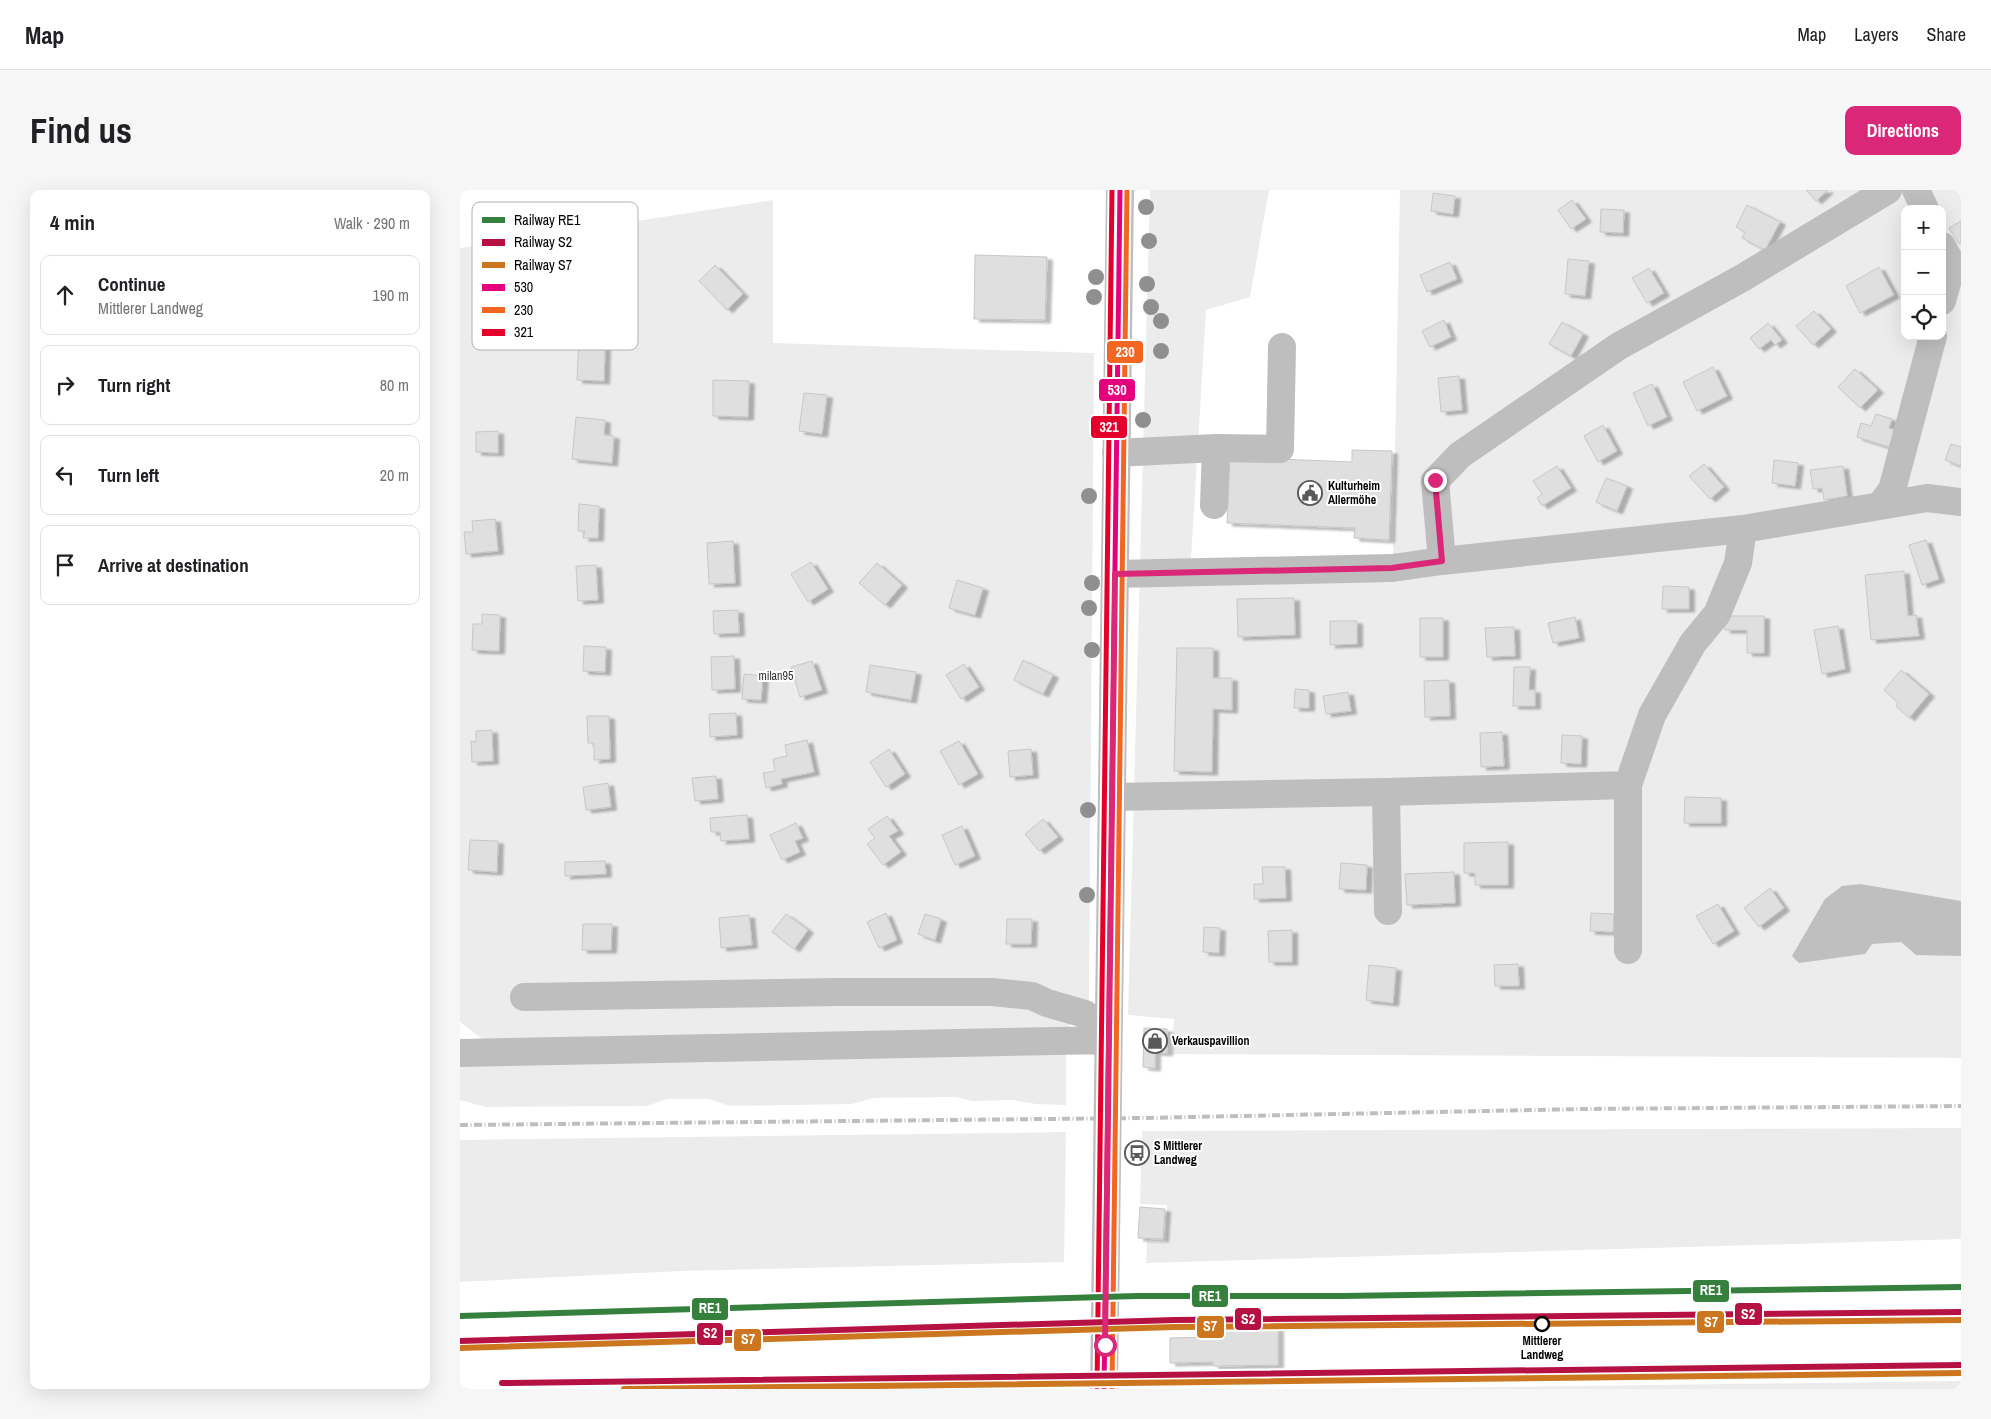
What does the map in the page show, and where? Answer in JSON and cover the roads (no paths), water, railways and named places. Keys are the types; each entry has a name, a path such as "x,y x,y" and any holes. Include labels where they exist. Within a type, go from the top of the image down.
{"street":[{"path":"1104,1389 1120,190"},
{"path":"1442,561 1435,480 1460,456 1619,346 1744,277 1888,190"},
{"path":"1916,190 1923,205"},
{"path":"1944,250 1952,265 1944,295"},
{"path":"1880,506 1892,490 1932,340"},
{"path":"1116,453 1216,448 1280,449 1282,347"},
{"path":"1214,505 1216,448"},
{"path":"1115,574 1392,568 1743,528 1927,498 1961,502"},
{"path":"1628,950 1628,785 1652,715 1694,643 1717,614 1738,563 1743,528"},
{"path":"1112,797 1628,785"},
{"path":"1386,792 1388,911"},
{"path":"524,997 837,992 992,992 1032,996 1047,1003 1086,1014 1108,1040"},
{"path":"460,1053 1108,1040"}],"railway":[{"path":"460,1125 1142,1118 1582,1109 1961,1106"}],"rail line":[{"name":"RE1","path":"460,1316 1137,1296 1341,1296 1961,1287"},
{"name":"S2","path":"460,1341 1175,1320 1961,1312"},
{"name":"S7","path":"460,1348 1175,1327 1961,1320"},
{"name":"S2","path":"502,1383 1961,1365"},
{"name":"S7","path":"624,1389 1961,1373"}],"place":[{"name":"Kulturheim Allermöhe","path":"1310,493"},
{"name":"Verkauspavillion","path":"1155,1041"},
{"name":"S Mittlerer Landweg","path":"1137,1153"},
{"name":"Mittlerer Landweg","path":"1542,1324"}],"park label":[{"name":"milan95","path":"776,676"}]}
